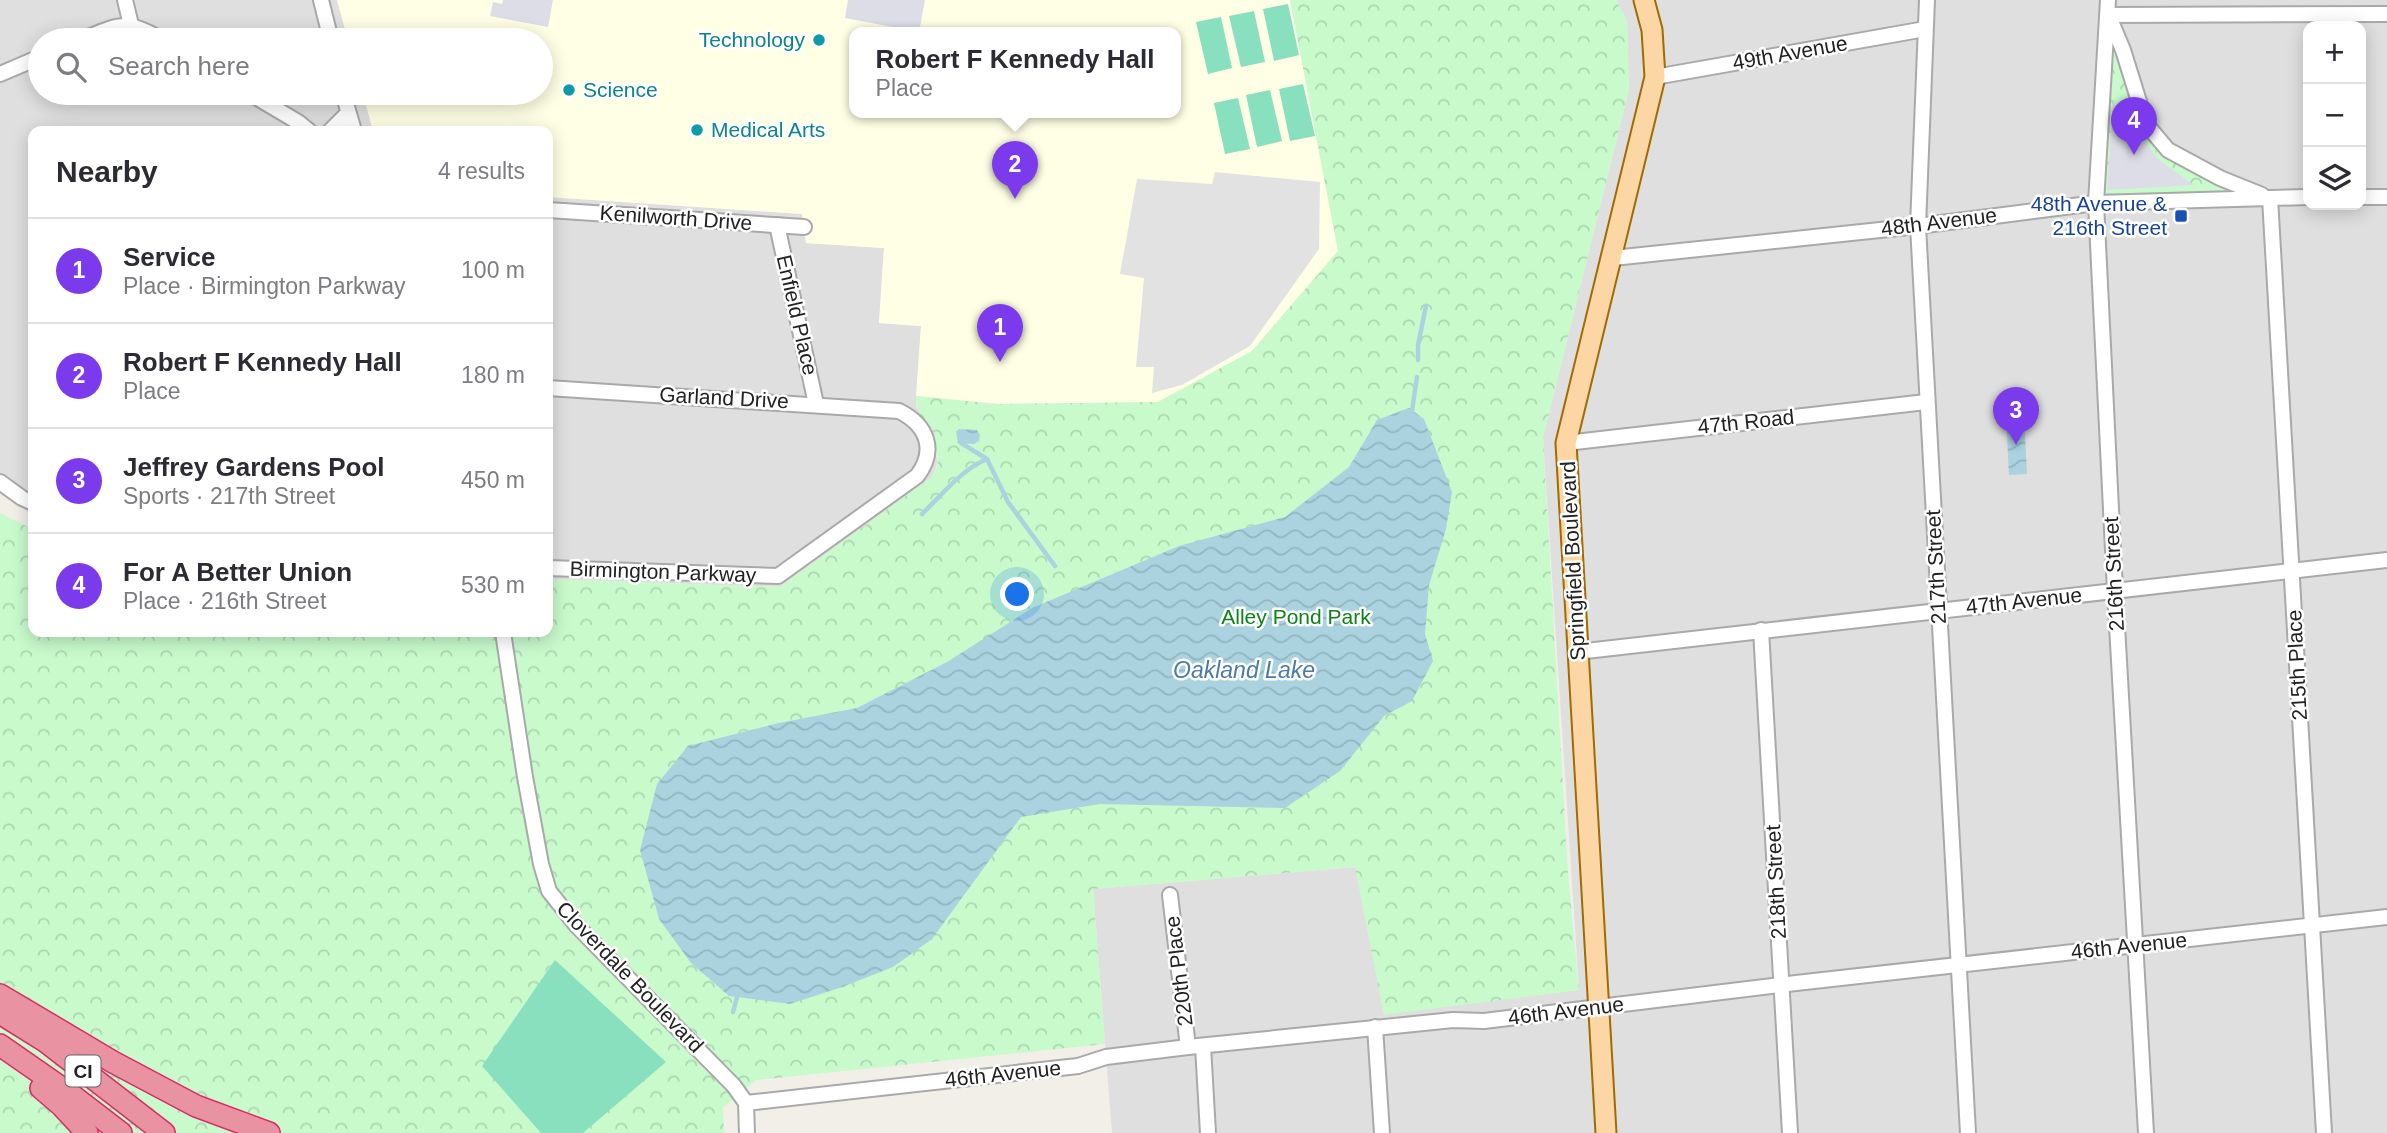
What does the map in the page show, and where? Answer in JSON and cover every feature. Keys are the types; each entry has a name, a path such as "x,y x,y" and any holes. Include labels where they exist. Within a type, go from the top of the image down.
{"highway":[{"path":"0,995 113,1062 196,1106 269,1133"},
{"name":"CI","path":"0,1013 45,1041 164,1133"},
{"name":"CI","path":"0,1045 121,1133"},
{"path":"0,1052 62,1106 87,1133"}],"main road":[{"name":"Springfield Boulevard","path":"1606,1133 1566,443 1655,77 1652,30 1644,0"}],"street":[{"path":"125,0 131,25"},
{"path":"321,0 328,28"},
{"name":"217th Street","path":"1927,0 1918,226 1968,1133"},
{"path":"2270,198 2220,178 2168,150 2146,124 2108,7 2387,13"},
{"name":"216th Street","path":"2108,7 2096,203 2146,1133"},
{"path":"109,28 131,25 137,28"},
{"name":"49th Avenue","path":"1655,77 1926,29"},
{"path":"0,74 28,62"},
{"path":"269,105 303,126"},
{"path":"346,105 352,126"},
{"path":"335,126 348,113"},
{"name":"48th Avenue","path":"1613,258 1918,226 2096,203 2303,197"},
{"path":"2366,197 2387,197"},
{"name":"215th Place","path":"2270,198 2324,1133"},
{"name":"Kenilworth Drive","path":"553,210 804,227"},
{"name":"Enfield Place","path":"777,225 817,404"},
{"name":"Garland Drive","path":"553,388 899,411"},
{"name":"47th Road","path":"1566,443 1926,402"},
{"name":"Birmington Parkway","path":"553,568 778,576 917,476 926,461 927,440 919,424 899,411"},
{"path":"0,482 28,501"},
{"name":"47th Avenue","path":"1577,652 2387,560"},
{"name":"218th Street","path":"1761,631 1790,1133"},
{"name":"Cloverdale Boulevard","path":"504,637 541,864 549,891 576,925 734,1086 746,1103"},
{"name":"220th Place","path":"1170,895 1208,1133"},
{"name":"46th Avenue","path":"746,1103 1078,1066 1106,1057 1195,1046 1453,1020 1485,1021 2387,917"},
{"path":"1375,1027 1382,1133"},
{"path":"746,1103 747,1133"}],"shaded area":[{"path":"0,0 337,0 345,28 28,28 28,105 366,105 372,126 28,126 28,506 0,491"},
{"path":"337,0 1290,0 1338,251 1252,351 1158,402 997,404 916,396 921,326 879,323 884,248 806,243 802,214 553,197 553,126 372,126 366,105 553,105 553,28 345,28"},
{"path":"503,0 553,0 548,27 490,16 493,2 502,4"},
{"path":"848,0 925,0 920,27 893,27 845,18"},
{"path":"1616,0 2387,0 2387,1133 1112,1133 1093,889 1356,867 1384,1014 1579,990 1543,438 1629,89 1627,21"},
{"path":"2113,102 2159,160 2194,185 2107,190"},
{"path":"1215,172 1320,182 1319,249 1250,346 1182,385 1152,393 1154,367 1136,367 1144,278 1120,274 1137,179 1212,184"},
{"path":"553,197 802,214 806,243 884,248 879,323 921,326 916,406 926,425 938,462 932,477 780,587 553,579"}],"green space":[{"name":"Alley Pond Park","path":"1290,0 1616,0 1627,21 1629,89 1543,438 1568,873 1579,990 1384,1015 1355,867 1093,889 1105,1044 756,1080 723,1108 724,1133 0,1133 0,513 28,527 28,637 553,637 553,579 780,587 932,477 938,463 937,453 919,412 916,396 997,404 1158,402 1252,351 1338,251"},
{"path":"1288,4 1299,55 1274,61 1263,9"},
{"path":"1254,11 1265,62 1241,67 1229,16"},
{"path":"2108,15 2137,100 2168,149 2270,198 2096,203"},
{"path":"1221,17 1232,68 1208,74 1196,22"},
{"path":"1303,84 1315,136 1290,141 1279,89"},
{"path":"1270,90 1282,141 1257,147 1246,95"},
{"path":"1238,98 1250,149 1225,154 1214,103"},
{"path":"555,960 666,1062 583,1133 541,1133 482,1066"}],"water":[{"name":"Oakland Lake","path":"1409,408 1424,419 1452,492 1446,529 1429,585 1425,634 1433,661 1412,701 1384,716 1340,771 1285,808 1100,804 1021,817 932,939 893,967 790,1004 729,996 691,963 659,919 640,850 657,784 688,746 779,723 857,708 947,662 1032,608 1179,546 1285,517 1349,467 1377,420"},
{"path":"2024,415 2027,474 2009,475 2006,416"},
{"path":"959,429 977,430 979,441 974,444 958,443 956,432"}],"waterway":[{"path":"1418,360 1418,345 1426,306"},
{"path":"1412,411 1417,377"},
{"path":"961,443 987,459"},
{"path":"922,514 960,476 987,459 1008,502 1055,566"},
{"path":"733,1012 737,997"}],"place":[{"name":"Technology","path":"819,40"},
{"name":"Science","path":"569,90"},
{"name":"Medical Arts","path":"697,130"},
{"name":"For A Better Union","path":"2134,155"},
{"name":"Robert F Kennedy Hall","path":"1015,199"},
{"name":"48th Avenue & 216th Street","path":"2181,216"},
{"name":"Service","path":"1000,362"},
{"name":"Jeffrey Gardens Pool","path":"2016,445"}]}
